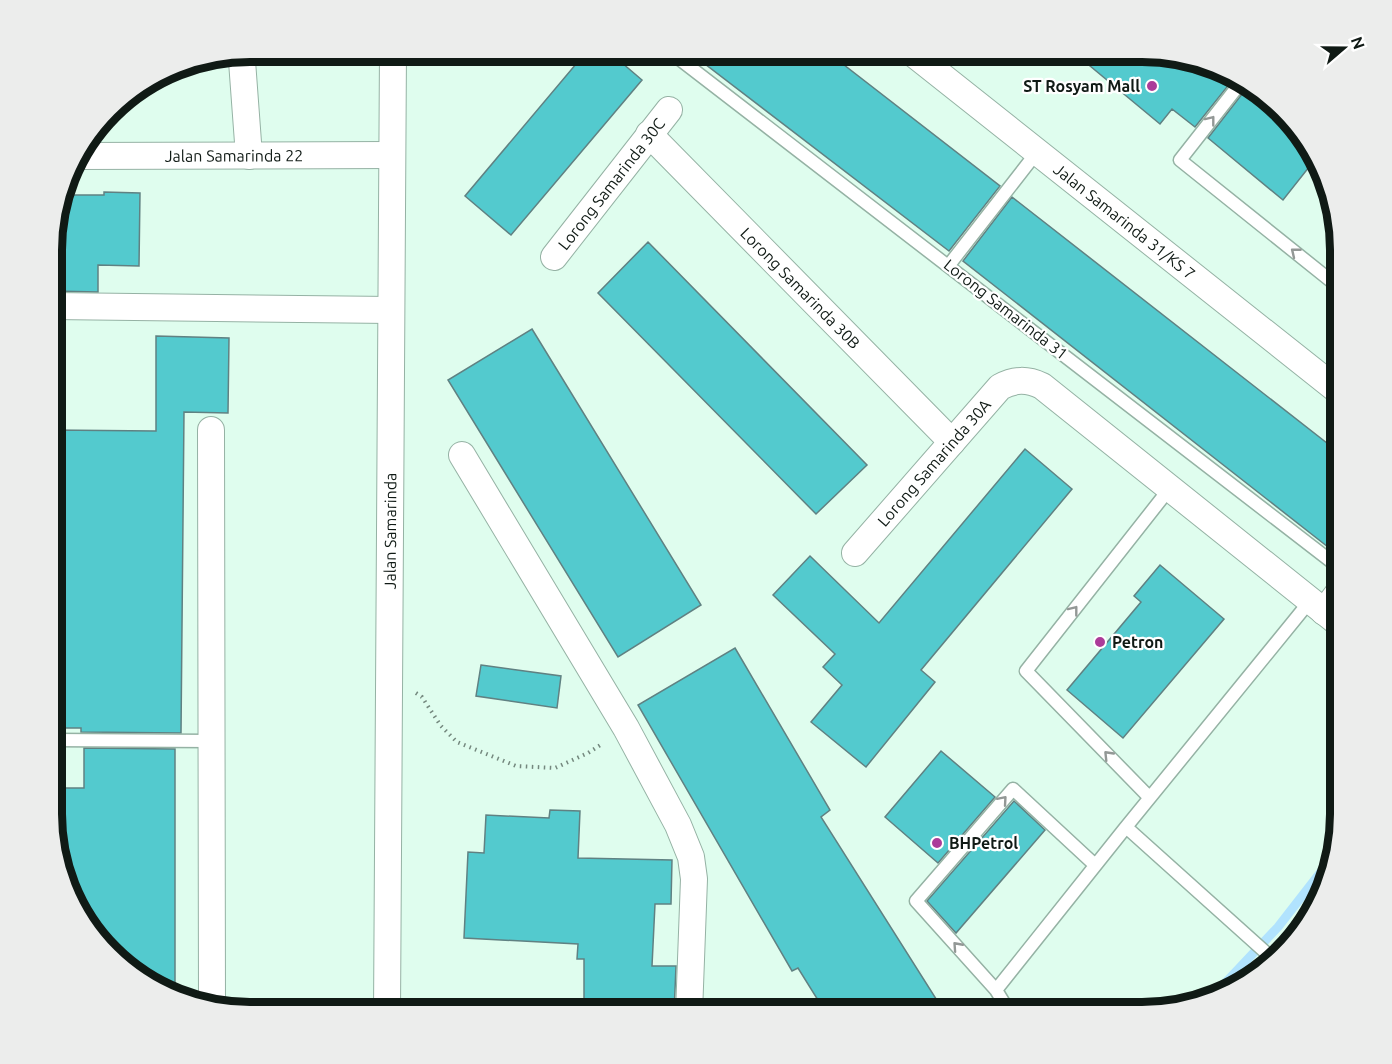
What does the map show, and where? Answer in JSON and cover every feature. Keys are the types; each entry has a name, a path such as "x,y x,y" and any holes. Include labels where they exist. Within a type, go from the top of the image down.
{"street":[{"path":"243,62 249,156"},
{"name":"Jalan Samarinda","path":"387,1002 389,690 370,310 392,155 393,62"},
{"name":"Jalan Samarinda 31/KS 7","path":"924,62 1330,384"},
{"name":"Lorong Samarinda 30C","path":"554,256 669,110"},
{"name":"Lorong Samarinda 30B","path":"649,134 952,442"},
{"name":"Jalan Samarinda 22","path":"87,156 392,155"},
{"path":"62,306 370,310"},
{"name":"Lorong Samarinda 30A","path":"855,553 1000,387 1019,380 1031,381 1042,386 1170,488"},
{"path":"211,430 212,999"},
{"path":"462,456 626,728 678,825 691,857 694,879 689,1002"},
{"path":"1170,488 1325,612"}],"lane":[{"name":"Lorong Samarinda 31","path":"683,62 1330,560"},
{"path":"1237,87 1180,159 1330,280"},
{"path":"949,265 1037,152"},
{"path":"1149,797 1026,671 1170,488"},
{"path":"996,990 1149,797 1325,612"},
{"path":"62,740 211,741"},
{"path":"1003,1002 996,990 916,901 1013,789 1095,865"},
{"path":"1126,826 1268,954"}],"path":[{"path":"389,690 411,690 417,693 441,726 457,742 516,766 555,768 588,753 626,728"}],"building":[{"path":"578,62 621,62 642,80 511,235 465,196"},
{"path":"702,62 840,62 1000,186 949,251"},
{"name":"ST Rosyam Mall","path":"1085,62 1155,62 1179,65 1230,83 1195,127 1172,109 1160,124"},
{"path":"1244,91 1266,108 1292,135 1310,166 1283,200 1208,138"},
{"path":"104,192 140,193 139,266 98,265 98,292 62,291 63,225 70,195 104,195"},
{"path":"1012,197 1330,445 1330,544 1328,547 963,261"},
{"path":"648,242 867,465 816,514 598,293"},
{"path":"532,329 701,605 618,657 448,380"},
{"path":"156,336 229,338 228,413 184,412 181,733 81,732 81,728 62,728 62,430 156,431"},
{"path":"1025,449 1072,489 921,670 935,682 866,767 811,722 842,685 823,667 835,654 773,595 810,556 879,623"},
{"path":"1160,565 1224,619 1123,738 1067,690 1141,602 1134,596"},
{"path":"735,648 830,810 821,817 938,1002 819,1002 798,968 792,971 638,705"},
{"path":"481,665 561,676 557,708 476,696"},
{"path":"84,748 175,749 175,986 145,971 126,956 100,929 81,898 65,851 62,827 62,788 84,788"},
{"path":"941,751 995,797 938,863 885,817"},
{"path":"1014,801 1045,830 956,933 927,901"},
{"path":"550,810 580,811 578,858 672,860 671,904 655,904 652,966 676,966 674,1002 584,1002 584,959 577,959 578,944 464,938 468,852 484,853 486,815 549,818"}],"waterway":[{"path":"1226,982 1278,927 1322,870"}],"place":[{"name":"ST Rosyam Mall","path":"1152,86"},
{"name":"Petron","path":"1100,642"},
{"name":"BHPetrol","path":"937,843"}]}
